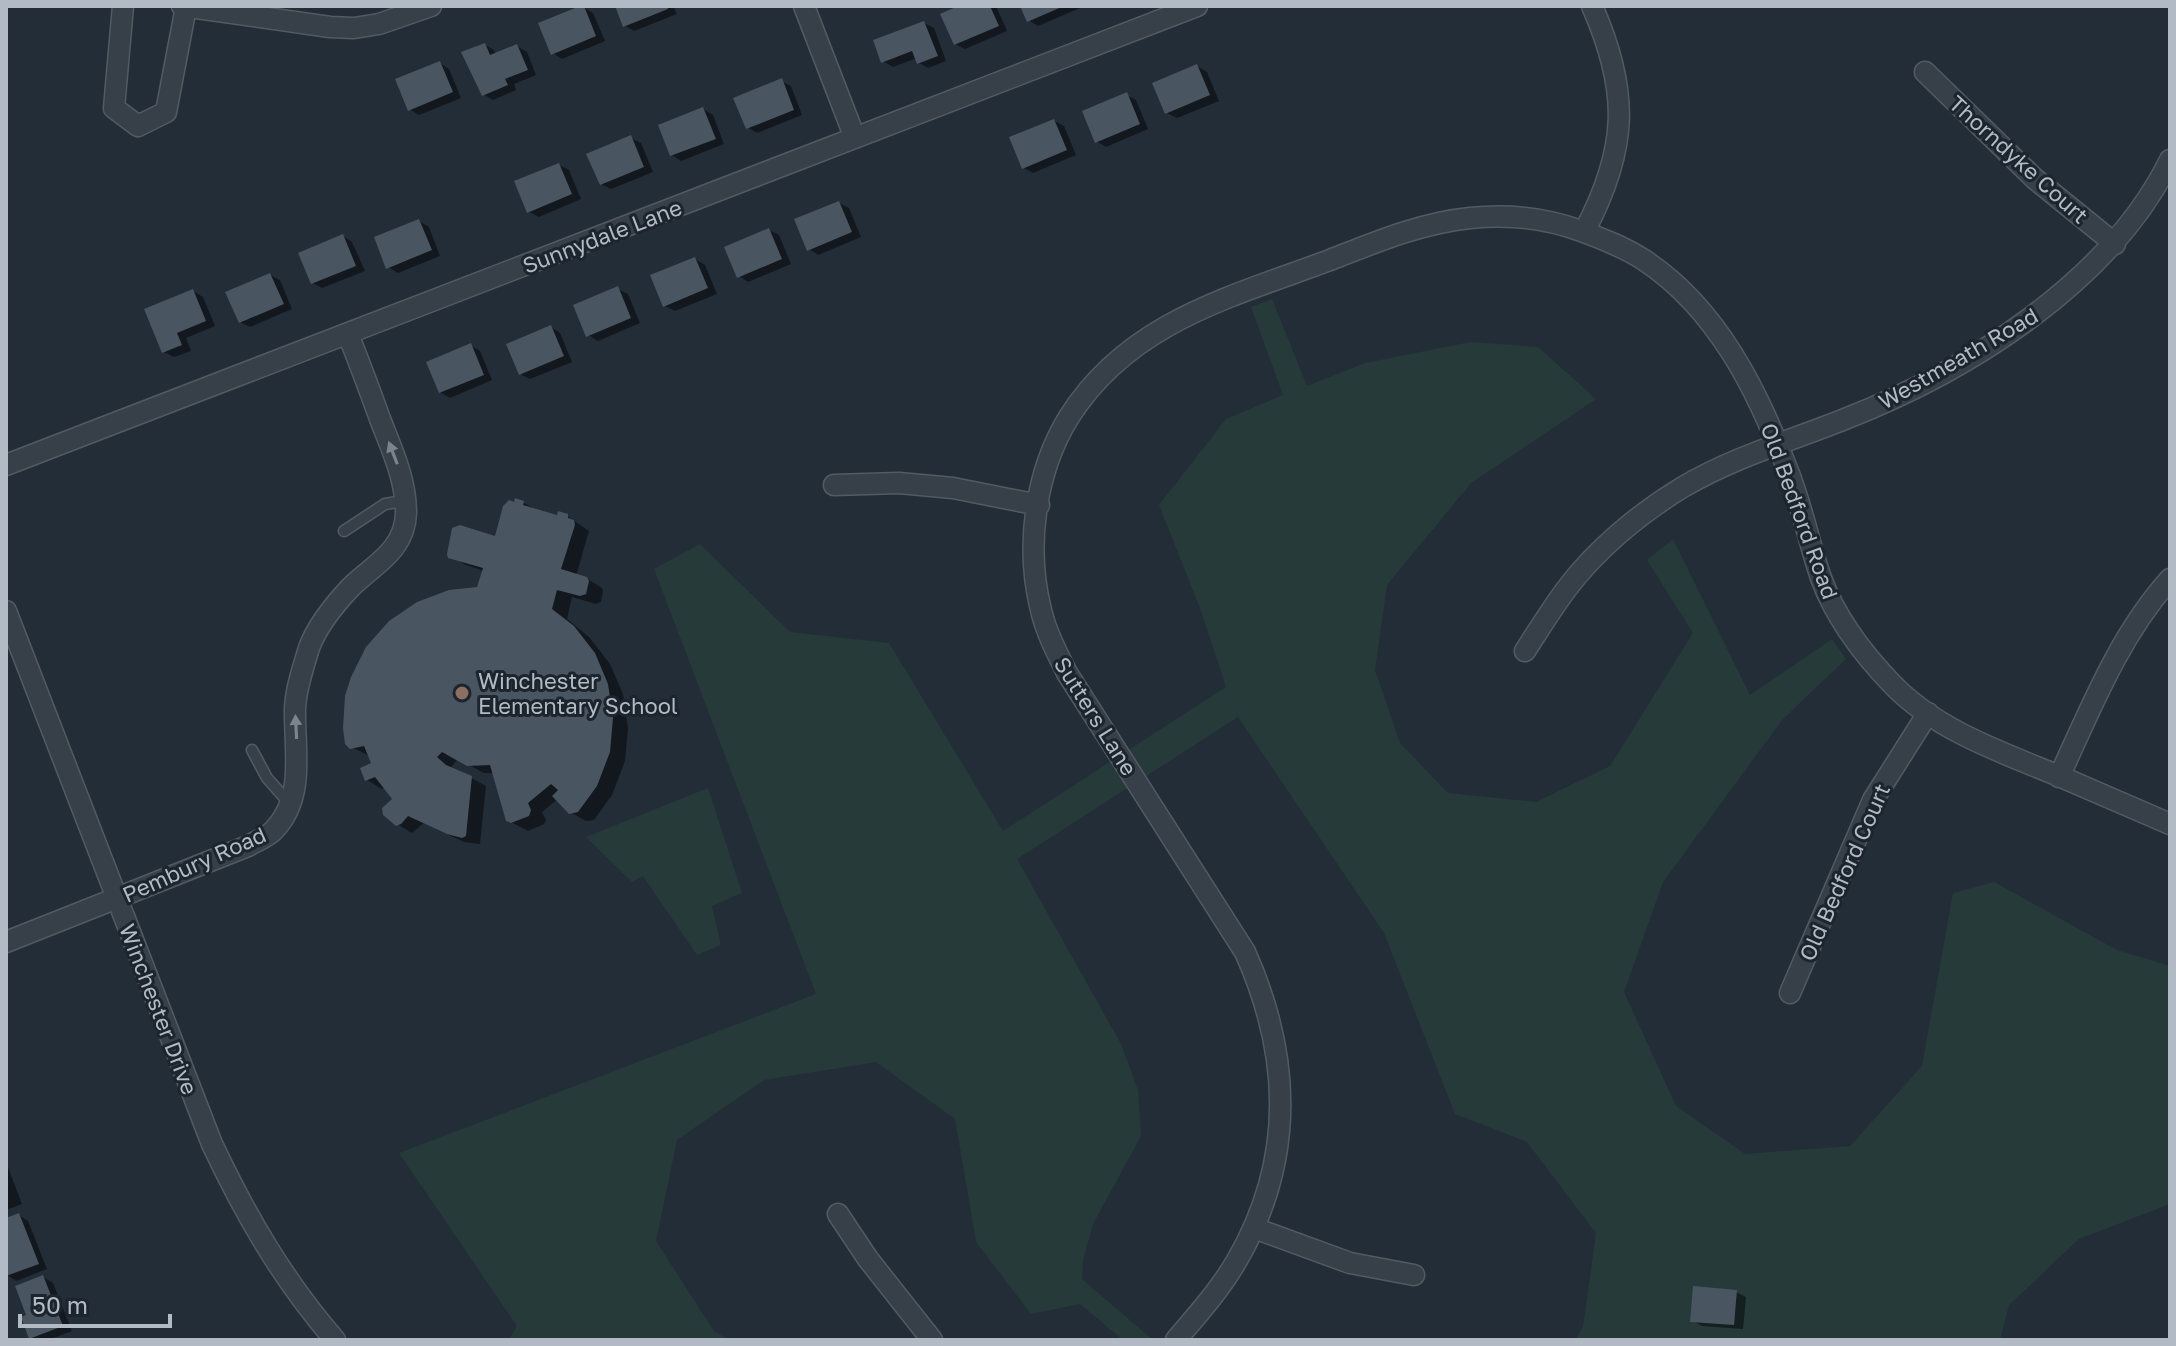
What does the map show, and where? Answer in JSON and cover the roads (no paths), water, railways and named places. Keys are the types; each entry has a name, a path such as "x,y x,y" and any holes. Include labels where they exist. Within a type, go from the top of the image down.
{"street":[{"path":"123,6 114,108 138,126 166,112 184,6 354,28 379,24 431,6"},
{"path":"804,6 855,138"},
{"name":"Sunnydale Lane","path":"6,465 1197,6"},
{"path":"1584,232 1610,175 1619,123 1617,81 1611,53 1592,6"},
{"name":"Thorndyke Court","path":"1925,72 2035,179 2115,244"},
{"name":"Westmeath Road","path":"1525,651 1566,589 1626,529 1681,488 1748,454 1878,405 1957,364 2049,305 2115,244 2148,200 2170,160"},
{"name":"Sutters Lane","path":"1176,1340 1215,1293 1254,1228 1271,1181 1281,1123 1279,1061 1268,1009 1245,952 1067,673 1053,646 1041,611 1034,575 1034,539 1052,451 1081,400 1123,355 1177,319 1391,237 1441,222 1474,217 1512,217 1549,221 1584,232"},
{"name":"Old Bedford Road","path":"1584,232 1612,242 1643,259 1665,276 1694,304 1740,366 1759,399 1790,474 1822,580 1838,615 1861,649 1896,688 1928,713 1981,744 2170,824"},
{"name":"Pembury Road","path":"6,942 248,846 273,832 287,812 298,755 295,707 312,641 352,586 390,554 406,515 402,477 348,334"},
{"path":"834,485 899,483 953,488 1039,505"},
{"path":"2059,777 2122,644 2170,579"},
{"name":"Winchester Drive","path":"6,611 212,1144 239,1202 287,1280 335,1340"},
{"name":"Old Bedford Court","path":"1790,993 1873,800 1928,713"},
{"path":"838,1214 868,1259 932,1340"},
{"path":"1254,1228 1350,1263 1414,1275"}],"lane":[{"path":"344,531 385,504 404,501"},
{"path":"252,750 267,778 290,804"}],"place":[{"name":"Winchester Elementary School","path":"462,693"}]}
